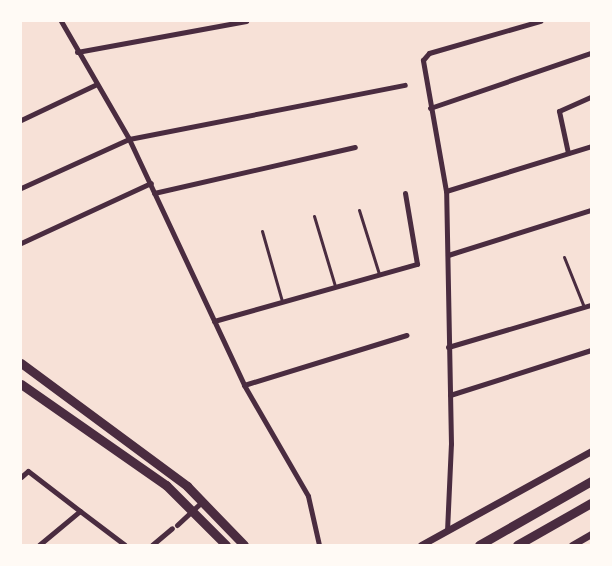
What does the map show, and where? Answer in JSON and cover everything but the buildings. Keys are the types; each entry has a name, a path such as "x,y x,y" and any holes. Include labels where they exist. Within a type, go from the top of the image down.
{"main road":[{"path":"21,363 133,444 203,501 244,545"},
{"path":"21,384 125,455 193,511 226,545"},
{"path":"125,455 133,444"},
{"path":"478,545 591,481"},
{"path":"517,545 591,503"}],"street":[{"path":"61,21 129,139 244,385 308,496 320,545"},
{"path":"77,52 246,21"},
{"path":"447,531 450,395 446,191 423,60 429,53 540,21"},
{"path":"430,108 591,53"},
{"path":"21,120 97,84"},
{"path":"21,188 129,139 405,85"},
{"path":"568,153 559,111 591,98"},
{"path":"446,191 591,146"},
{"path":"154,193 355,147"},
{"path":"21,243 151,183"},
{"path":"214,321 380,276 419,260 405,193"},
{"path":"448,255 591,210"},
{"path":"448,347 591,305"},
{"path":"244,385 406,335"},
{"path":"450,395 591,350"},
{"path":"421,545 591,451"},
{"path":"21,466 125,545"},
{"path":"21,477 28,471"},
{"path":"152,545 203,501"},
{"path":"39,545 80,511"},
{"path":"572,545 591,534"}],"lane":[{"path":"360,210 380,276"},
{"path":"314,216 335,288"},
{"path":"262,231 282,302"},
{"path":"564,257 584,307"}]}
